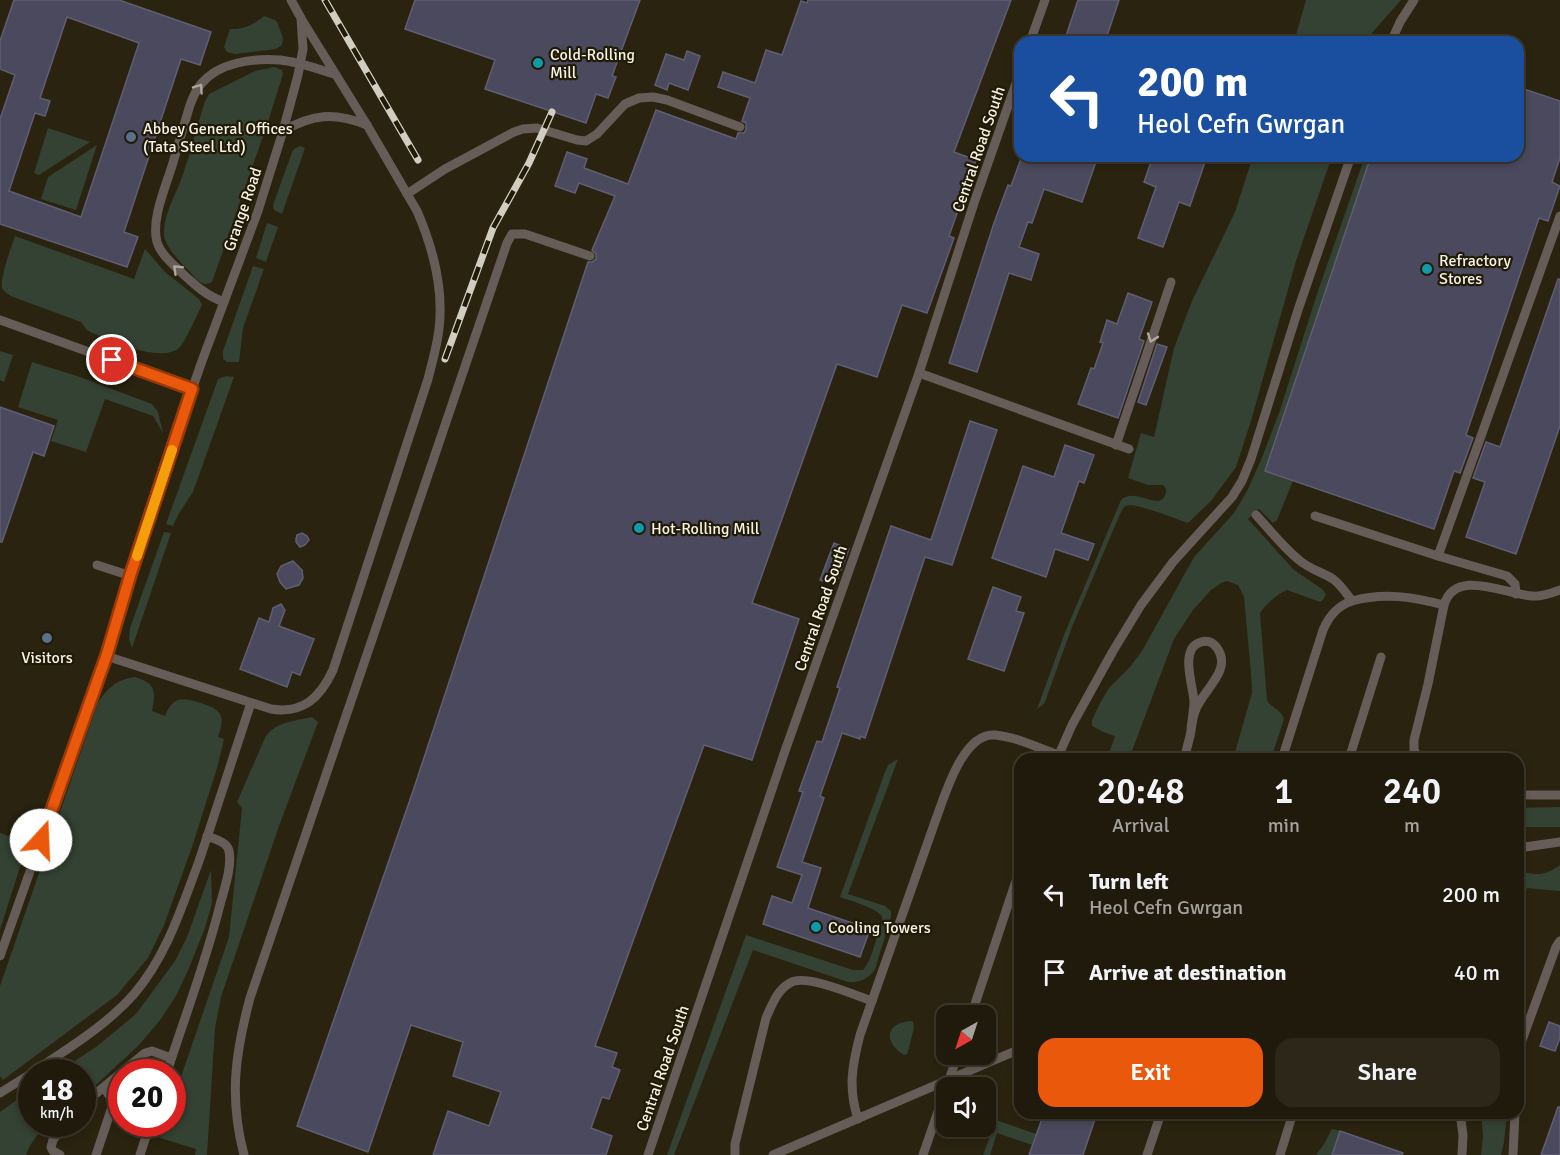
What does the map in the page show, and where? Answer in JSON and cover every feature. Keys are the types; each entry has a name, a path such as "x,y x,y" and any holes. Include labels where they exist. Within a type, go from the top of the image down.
{"lane":[{"name":"Grange Road","path":"0,956 106,657 130,576 192,389 258,211 283,131 301,64 303,42 301,18 291,0"},
{"path":"1032,36 1045,0"},
{"path":"1394,36 1414,0"},
{"path":"106,657 251,704 284,711 294,710 311,700 328,681 428,379 439,330 440,292 438,275 426,234 417,211 301,18"},
{"path":"224,302 200,290 168,260 159,248 156,233 158,211 190,105 200,84 220,69 260,60 281,60 335,74"},
{"name":"Central Road South","path":"648,1155 785,751 919,374 974,203 1014,89"},
{"path":"407,194 505,135 522,129 537,128 586,141 602,129 620,108 629,101 639,98 660,98 740,127"},
{"path":"283,131 306,120 326,116 344,117 367,125"},
{"path":"1060,753 1072,725 1141,605 1173,562 1232,497 1242,481 1349,162"},
{"path":"1438,556 1560,216"},
{"path":"244,1155 237,1122 235,1082 240,1037 250,998 507,243 512,234 525,234 590,256"},
{"path":"1116,445 1171,282"},
{"path":"0,320 192,389"},
{"path":"919,374 1128,449"},
{"path":"1256,515 1292,553 1309,567 1334,580 1352,601"},
{"path":"1315,516 1507,576 1515,584 1516,594"},
{"path":"98,565 130,576"},
{"path":"1416,753 1414,740 1444,605 1450,594 1467,585 1484,586 1534,597 1560,590"},
{"path":"1284,753 1323,630 1336,609 1352,601 1373,596 1414,598 1444,605"},
{"path":"1185,753 1191,729 1194,712 1221,667 1220,652 1214,644 1206,641 1194,645 1189,657 1194,704 1191,729"},
{"path":"1351,753 1381,657"},
{"path":"53,1059 85,1037 129,999 147,978 159,957 186,898 251,704"},
{"path":"858,1119 852,1097 853,1063 860,1035 948,787 967,751 979,739 993,735 1047,753"},
{"path":"1524,795 1560,795"},
{"path":"96,1094 149,1051 171,1058 214,930 226,883 228,849 221,842 207,836"},
{"path":"1524,847 1560,842"},
{"path":"975,1005 1014,887"},
{"path":"1524,1035 1560,942"},
{"path":"735,1155 735,1144 766,1018 782,989 795,981 807,980 872,1001"},
{"path":"956,1077 1014,1053"},
{"path":"0,1093 18,1082"},
{"path":"773,1155 936,1086"},
{"path":"96,1155 112,1107 111,1098 104,1088"},
{"path":"923,1155 936,1118"},
{"path":"1147,1155 1159,1119"},
{"path":"1280,1155 1291,1119"},
{"path":"1461,1119 1462,1155"},
{"path":"1513,1155 1515,1119"},
{"path":"55,1137 51,1147 60,1155"},
{"path":"140,1155 146,1137"},
{"path":"797,1145 802,1155"}],"green space":[{"path":"1306,0 1401,0 1369,36 1296,36"},
{"path":"264,16 277,22 283,38 282,45 276,49 235,54 227,52 224,47 230,29 249,26"},
{"path":"274,67 282,70 283,74 212,282 206,284 197,280 167,244 164,227 168,212 209,94 255,71"},
{"path":"48,128 90,142 39,175 34,173"},
{"path":"97,145 76,210 41,199 48,177"},
{"path":"300,146 305,148 282,214 274,210 273,205 292,152"},
{"path":"1251,162 1330,162 1296,261 1236,467 1211,501 1188,523 1137,506 1130,505 1123,508 1072,627 1044,704 1037,709 1064,635 1121,500 1134,496 1159,501 1165,496 1166,489 1163,485 1148,485 1128,478 1141,433 1154,437 1174,348 1192,301 1235,212"},
{"path":"1363,162 1369,162 1265,471 1293,481 1277,520 1273,523 1259,509 1248,519 1294,570 1326,594 1320,602 1287,590 1279,594 1260,613 1267,700 1284,719 1273,753 1235,753 1252,693 1244,597 1238,585 1227,581 1211,590 1193,610 1174,639 1131,753 1109,753 1115,736 1092,726 1092,720 1109,688 1142,651 1194,557 1234,513 1247,491 1279,413"},
{"path":"267,223 278,227 266,262 256,258"},
{"path":"15,236 134,279 145,249 165,272 199,299 202,305 182,344 173,351 153,353 120,344 90,332 81,322 13,297 4,291 2,283 6,262"},
{"path":"253,266 264,269 243,328 239,362 227,362 223,359 223,351"},
{"path":"0,351 13,355 4,382 0,380"},
{"path":"32,362 152,404 158,412 163,433 153,416 105,399 86,452 51,441 58,420 18,407"},
{"path":"226,376 234,377 193,492 173,526 166,524 218,379"},
{"path":"164,532 171,533 132,648 129,639 130,628"},
{"path":"135,677 151,685 154,693 152,711 165,716 172,704 185,699 204,704 218,712 222,720 218,737 224,739 218,765 164,925 148,958 117,995 31,1059 18,1059 18,1069 3,1080 0,1076 0,986 98,702 105,692 123,680"},
{"path":"312,717 318,722 279,826 221,997 215,1028 207,1155 195,1155 196,1149 160,1138 186,1137 186,1062 229,937 242,808 237,802 264,740 272,729 285,723"},
{"path":"898,759 848,894 885,906 891,911 875,969 863,980 848,982 753,950 674,1155 667,1155 746,935 853,970 863,970 868,963 882,917 870,908 840,897 885,772 888,765"},
{"path":"1560,807 1560,827 1524,827 1524,808"},
{"path":"0,833 24,841 26,848 0,930"},
{"path":"1560,865 1560,891 1527,888 1524,897 1524,872 1540,874"},
{"path":"211,870 212,903 205,928 177,994 161,1019 139,1045 124,1059 108,1059 108,1074 96,1085 96,1059 78,1059 136,1014 175,961 187,937"},
{"path":"911,1021 914,1028 907,1054 904,1055 893,1045 890,1034 896,1025"},
{"path":"18,1099 18,1137 36,1137 26,1155 0,1155 0,1112"},
{"path":"1482,1119 1506,1119 1501,1155 1481,1155"},
{"path":"996,1120 1036,1134 1032,1145 997,1133 996,1136"},
{"path":"1332,1129 1340,1131 1332,1155 1316,1155 1324,1144"},
{"path":"990,1137 996,1137 990,1155 983,1155"}],"building":[{"name":"Abbey General Offices (Tata Steel Ltd)","path":"14,0 119,0 211,32 200,65 181,59 124,232 138,237 127,267 0,224 0,119 15,75 0,69 0,41","holes":["67,17 139,43 81,217 9,191 35,113 45,116 50,101 40,98"]},
{"name":"Cold-Rolling Mill","path":"415,0 640,0 612,76 616,77 608,98 596,94 586,123 485,89 495,60 405,29"},
{"name":"Hot-Rolling Mill","path":"808,0 1011,0 954,152 976,160 949,236 954,238 927,313 902,305 877,377 837,364 752,603 799,619 752,760 704,745 595,1046 617,1053 612,1067 620,1070 609,1099 602,1097 591,1128 612,1136 606,1155 433,1155 448,1111 489,1126 501,1092 453,1076 463,1042 411,1025 368,1152 297,1126 413,791 588,262 596,259 596,254 592,250 615,196 579,183 575,193 555,186 567,152 587,159 584,168 628,184 656,110 736,139 738,133 744,133 746,129 746,123 742,121 750,98 718,87 723,72 755,83 766,50 782,55 801,1 807,3"},
{"path":"1078,0 1119,0 1107,36 1066,36"},
{"path":"687,51 700,56 688,90 669,83 667,90 655,85 666,54 684,60"},
{"name":"Refractory Stores","path":"1524,89 1560,101 1560,158 1552,182 1560,186 1548,221 1539,218 1466,435 1473,438 1460,473 1454,471 1434,529 1265,471 1369,162 1524,162"},
{"path":"1020,162 1096,162 1082,202 1044,189 1032,223 1028,222 1019,247 1039,254 1031,280 1009,273 977,372 949,363 994,223 1008,185 1011,186"},
{"path":"1151,162 1205,162 1190,206 1179,202 1163,247 1138,238 1156,187 1144,182"},
{"path":"1558,279 1560,279 1560,426 1516,554 1466,537 1485,482 1473,478 1486,442 1500,447"},
{"path":"1128,293 1152,302 1139,339 1144,341 1118,418 1078,404 1103,343 1100,342 1107,320 1117,324"},
{"path":"1157,344 1167,347 1146,405 1138,402"},
{"path":"0,407 54,426 44,456 33,452 2,542 0,542"},
{"path":"970,421 997,430 952,565 925,557 865,738 860,736 860,739 842,733 820,796 824,798 802,862 821,868 808,908 870,929 860,957 763,924 772,896 792,903 802,875 777,867 803,792 799,791 817,741 822,742 840,688 837,687 891,526 931,540"},
{"path":"1065,445 1094,455 1084,483 1079,481 1061,533 1094,544 1088,560 1055,549 1046,577 992,558 1023,466 1054,477"},
{"path":"302,533 309,540 300,547 296,539 297,535"},
{"path":"834,543 849,549 835,585 820,580"},
{"path":"293,561 302,570 303,578 299,585 286,589 277,574 281,566"},
{"path":"993,587 1021,597 1016,611 1024,613 1004,671 968,659"},
{"path":"281,604 285,610 279,626 314,639 300,675 292,672 287,687 240,669 259,618 269,622 273,608"},
{"path":"1549,1022 1560,1026 1560,1038 1555,1051 1540,1046"},
{"path":"1558,1107 1560,1107 1560,1155 1541,1155"},
{"path":"1042,1119 1095,1119 1083,1155 1029,1155"},
{"path":"1340,1131 1403,1153 1402,1155 1332,1155"}],"railway":[{"path":"325,0 418,160"},
{"path":"445,359 493,228 529,163 552,112"}],"slow traffic":[{"path":"137,556 172,450"}],"place":[{"name":"Cold-Rolling Mill","path":"538,63"},
{"name":"Abbey General Offices (Tata Steel Ltd)","path":"131,137"},
{"name":"Refractory Stores","path":"1427,269"},
{"name":"Hot-Rolling Mill","path":"639,528"},
{"name":"Visitors","path":"47,638"},
{"name":"Cooling Towers","path":"816,927"}],"route":[{"path":"41,840 107,654 130,576 192,389 112,360"}]}
